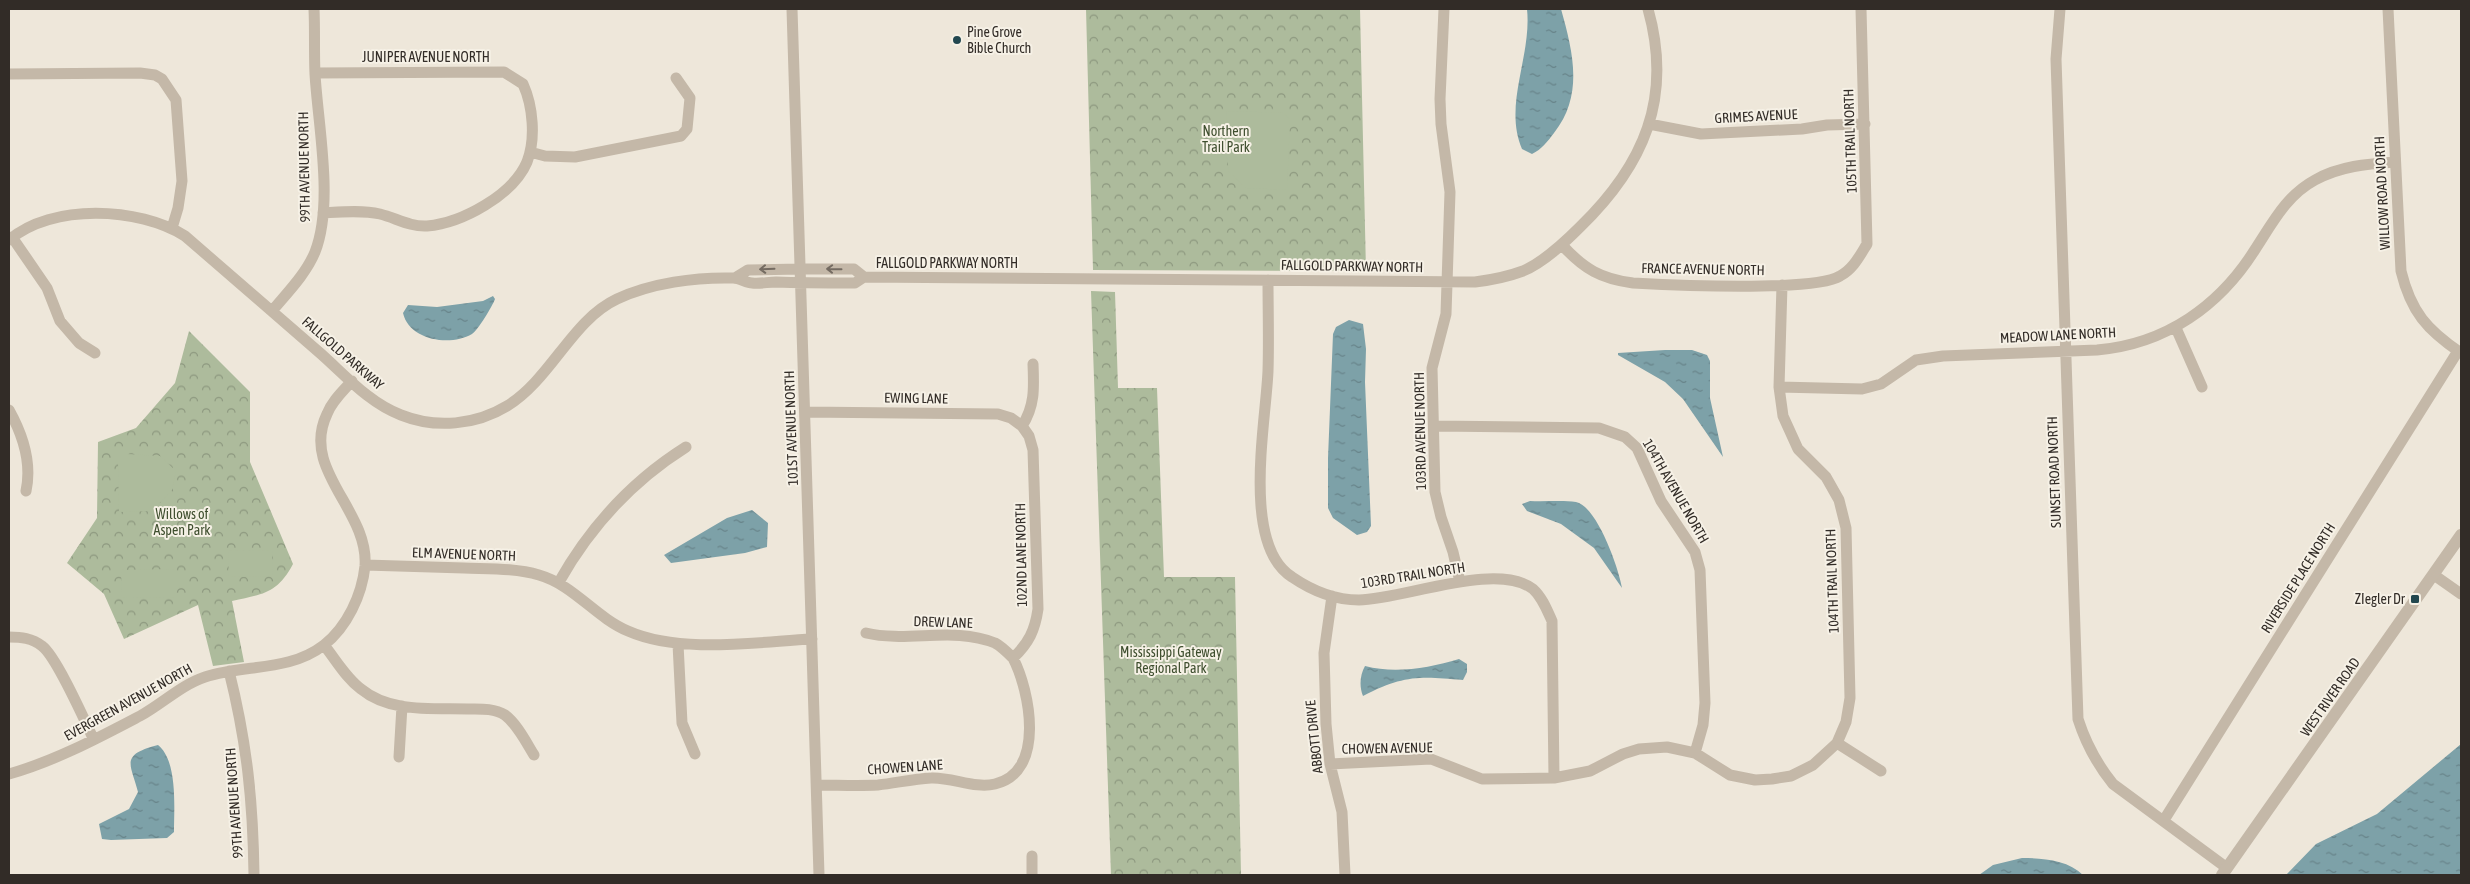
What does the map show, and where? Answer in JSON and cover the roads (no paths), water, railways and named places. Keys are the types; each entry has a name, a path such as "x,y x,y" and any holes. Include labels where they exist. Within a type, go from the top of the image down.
{"street":[{"name":"99TH AVENUE NORTH","path":"272,311 304,271 314,253 323,213 321,141 315,73 314,9"},
{"name":"101ST AVENUE NORTH","path":"792,9 819,875"},
{"name":"103RD AVENUE NORTH","path":"1444,9 1440,124 1450,192 1446,314 1432,368 1435,492 1460,582"},
{"name":"FALLGOLD PARKWAY NORTH","path":"735,278 752,283 855,283 864,277 1448,282 1475,282 1502,278 1524,270 1562,245 1622,181 1638,155 1649,124 1656,89 1658,58 1655,32 1648,9"},
{"name":"105TH TRAIL NORTH","path":"1852,268 1867,244 1861,9"},
{"name":"SUNSET ROAD NORTH","path":"2060,9 2056,59 2078,719 2086,744 2098,766 2113,784 2164,820 2225,872"},
{"name":"WILLOW ROAD NORTH","path":"2388,9 2401,262 2406,292 2415,310 2428,328 2459,352"},
{"name":"JUNIPER AVENUE NORTH","path":"315,73 504,72 523,84 529,96 531,107 530,152"},
{"path":"9,74 140,73 155,75 162,79 176,100 182,181 178,208 172,228"},
{"path":"323,213 379,214 410,224 426,226 440,224 466,216 497,196 519,174 530,152 545,156 575,157 681,136 687,129 690,98 676,78"},
{"name":"GRIMES AVENUE","path":"1649,124 1701,134 1802,130 1827,125 1865,124"},
{"name":"MEADOW LANE NORTH","path":"1779,387 1862,390 1881,384 1916,360 1943,356 2116,348 2145,341 2176,328 2220,295 2240,272 2277,215 2297,192 2333,172 2352,166 2395,162"},
{"name":"FALLGOLD PARKWAY","path":"10,238 40,223 81,214 129,216 172,228 185,236 381,405 400,415 421,421 450,423 487,416 525,394 585,323 615,300 633,292 676,283 735,278"},
{"path":"10,238 47,288 60,321 79,343 95,354"},
{"name":"FRANCE AVENUE NORTH","path":"1562,245 1578,262 1612,280 1657,284 1782,285 1824,283 1839,277 1852,268"},
{"name":"FALLGOLD PARKWAY NORTH","path":"735,278 748,270 800,269 854,270 864,277"},
{"name":"103RD TRAIL NORTH","path":"1268,280 1268,371 1260,477 1261,513 1265,538 1275,560 1289,576 1310,588 1332,596 1358,600 1385,597 1460,582 1502,578 1518,581 1533,590 1544,603 1552,621 1554,639 1554,778"},
{"name":"104TH TRAIL NORTH","path":"1782,285 1779,387 1783,416 1798,449 1826,477 1840,500 1846,528 1850,698 1846,722 1837,743"},
{"path":"2176,328 2202,387"},
{"name":"RIVERSIDE PLACE NORTH","path":"2164,820 2459,352"},
{"path":"1022,426 1031,413 1034,398 1033,364"},
{"name":"EVERGREEN AVENUE NORTH","path":"9,774 57,758 93,738 140,716 203,678 229,671 286,664 304,658 324,645 348,619 362,585 365,565 361,536 328,473 320,444 321,428 326,414 352,381"},
{"path":"9,410 26,453 29,477 26,491"},
{"name":"EWING LANE","path":"805,412 998,414 1011,418 1022,426"},
{"name":"102ND LANE NORTH","path":"1013,658 1026,646 1036,627 1038,609 1034,450 1029,436 1022,426"},
{"name":"104TH AVENUE NORTH","path":"1434,426 1599,428 1625,437 1637,448 1666,508 1695,552 1700,570 1705,703 1703,725 1695,753"},
{"path":"559,582 577,550 600,521 658,465 686,447"},
{"name":"WEST RIVER ROAD","path":"2225,872 2461,535"},
{"name":"ELM AVENUE NORTH","path":"365,565 511,569 539,575 559,582 620,627 646,638 678,644 812,639"},
{"path":"2434,575 2461,594"},
{"name":"ABBOTT DRIVE","path":"1332,596 1324,652 1330,764 1342,812 1344,875"},
{"name":"DREW LANE","path":"866,632 883,637 967,635 996,644 1013,658"},
{"path":"9,637 23,637 34,641 49,652 93,738"},
{"path":"678,644 682,723 695,754"},
{"path":"324,645 361,690 376,699 402,706 496,711 511,721 534,755"},
{"name":"CHOWEN LANE","path":"817,785 877,785 931,778 994,784 1005,781 1020,769 1026,759 1028,743 1025,684 1013,658"},
{"name":"99TH AVENUE NORTH","path":"229,671 241,719 250,777 254,875"},
{"path":"399,756 402,706"},
{"path":"1837,743 1881,771"},
{"name":"CHOWEN AVENUE","path":"1330,764 1431,760 1482,779 1554,778 1590,771 1623,754 1639,749 1667,747 1695,753 1730,775 1764,780 1791,776 1813,765 1837,743"},
{"path":"1032,856 1032,875"}],"water":[{"path":"1527,9 1561,9 1572,57 1573,73 1573,88 1563,119 1547,142 1532,154 1522,149 1515,115 1526,45"},
{"path":"493,296 495,299 493,303 475,332 463,338 453,340 442,340 422,335 413,330 403,313 408,305 437,307 483,301"},
{"path":"1349,320 1363,324 1366,349 1365,382 1371,526 1367,532 1357,535 1333,518 1328,508 1333,334 1336,327"},
{"path":"1692,350 1707,355 1710,361 1710,398 1723,457 1683,399 1665,382 1618,355 1618,353"},
{"path":"1530,501 1571,501 1584,506 1592,514 1606,539 1622,588 1594,548 1561,524 1527,511 1522,504"},
{"path":"752,510 768,523 767,547 745,553 671,563 664,555 727,518"},
{"path":"1459,659 1467,664 1467,672 1463,680 1412,679 1389,684 1363,696 1361,681 1365,666 1400,670 1436,665"},
{"path":"2461,744 2461,875 2286,875 2316,844 2377,814"},
{"path":"158,745 169,762 172,773 174,786 174,832 167,838 102,839 99,824 129,809 138,792 131,767 133,757 137,753"},
{"path":"2022,858 2047,859 2063,863 2083,875 1979,875 1993,865"}],"place":[{"name":"Pine Grove Bible Church","path":"957,40"},
{"name":"ZIegler Dr","path":"2415,599"}],"park label":[{"name":"Northern Trail Park","path":"1226,140"},
{"name":"Willows of Aspen Park","path":"182,522"},
{"name":"Mississippi Gateway Regional Park","path":"1171,660"}]}
